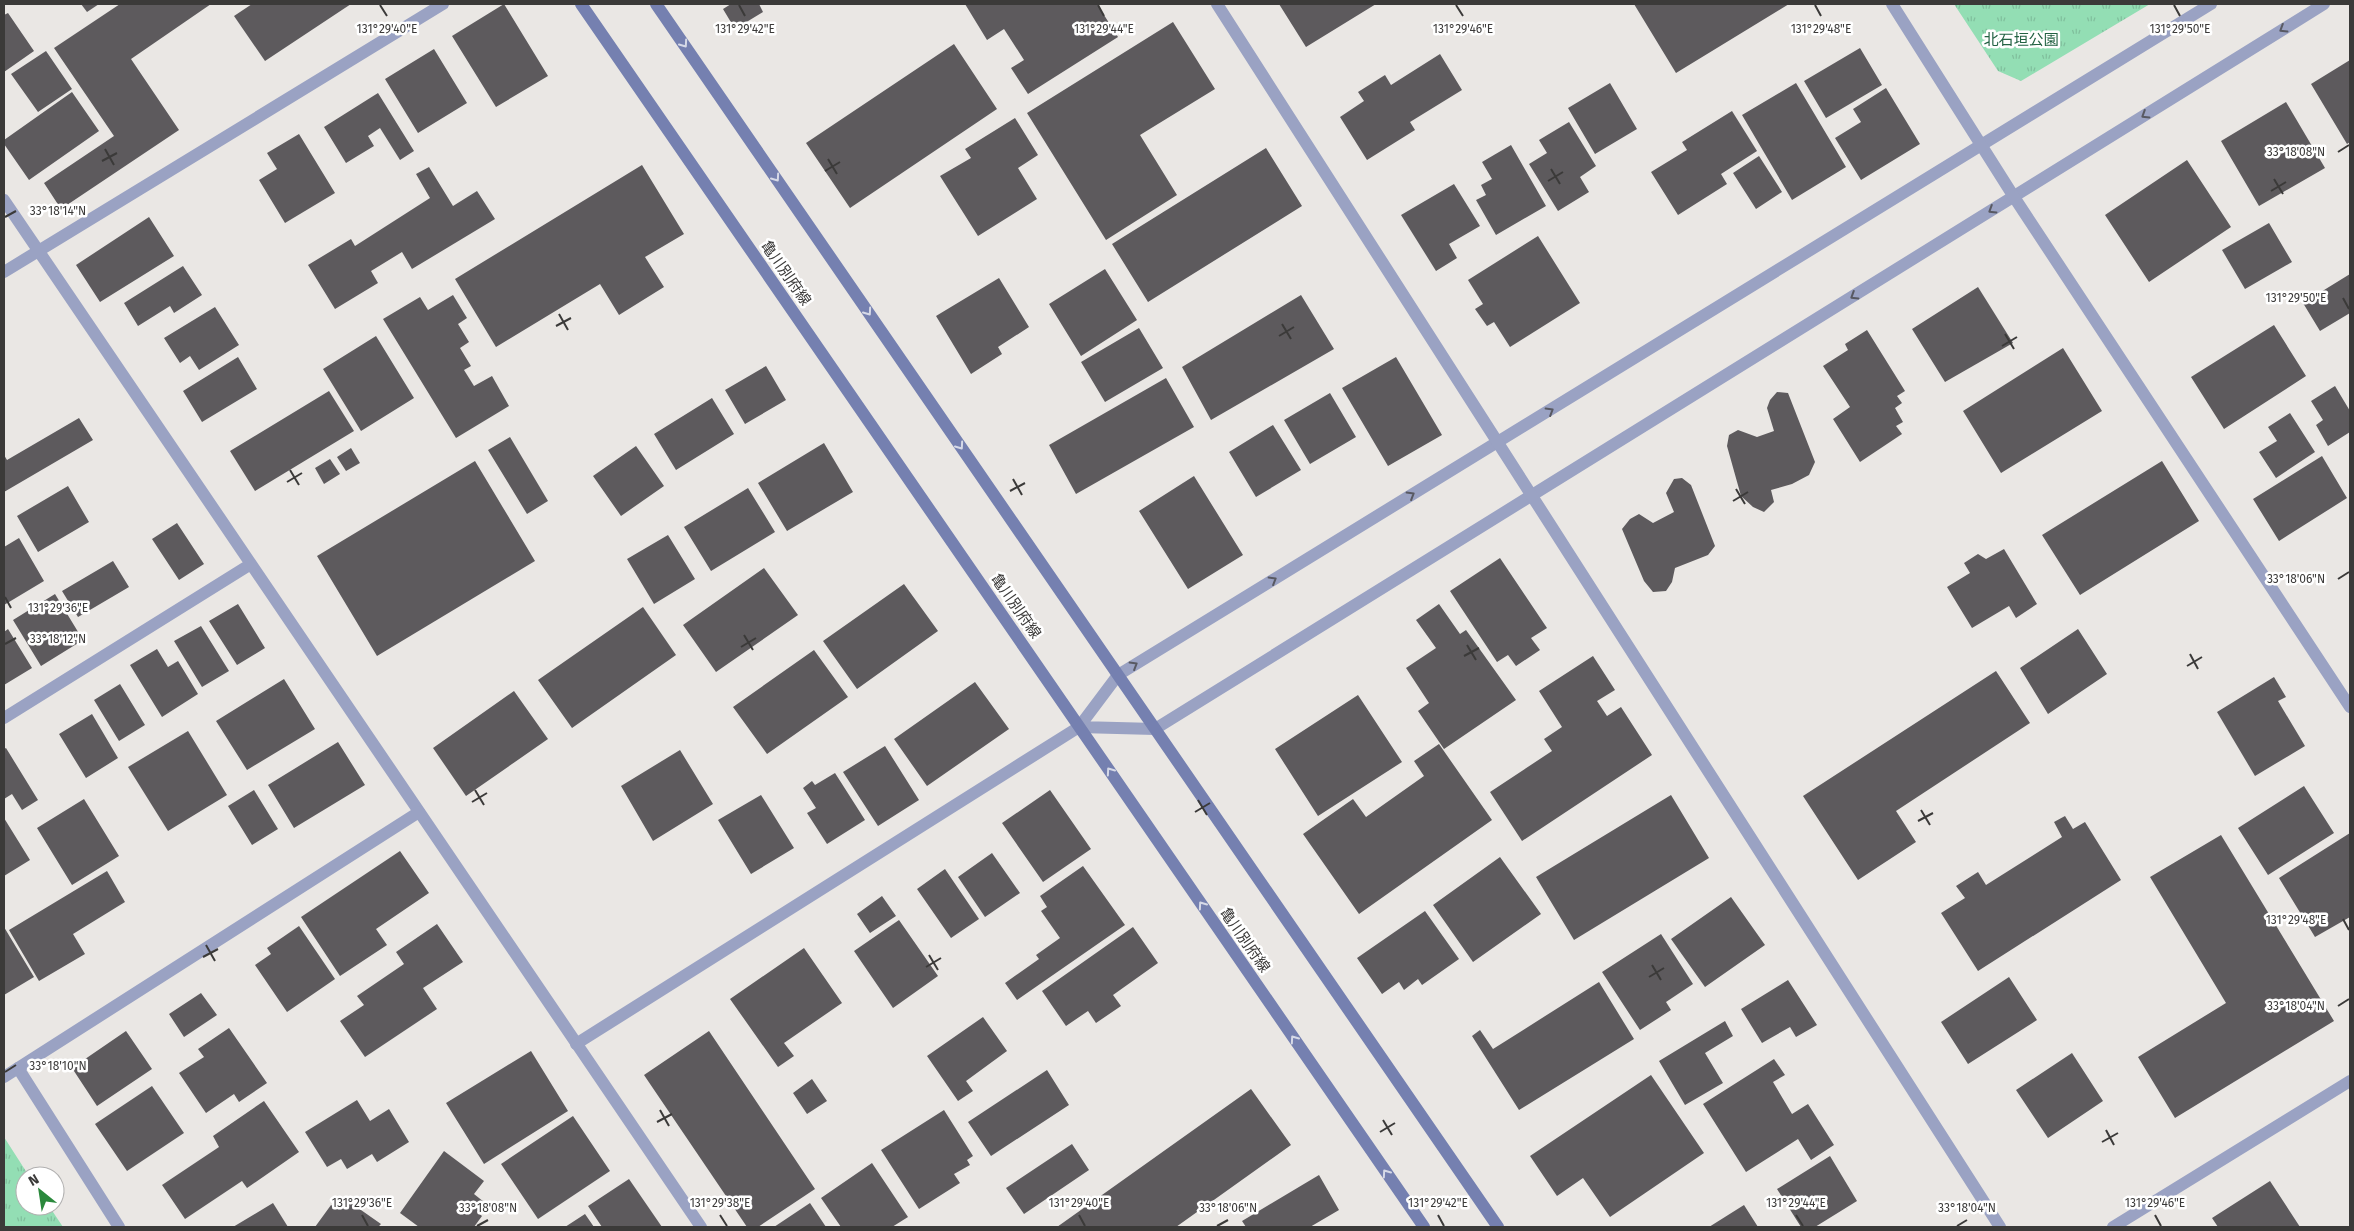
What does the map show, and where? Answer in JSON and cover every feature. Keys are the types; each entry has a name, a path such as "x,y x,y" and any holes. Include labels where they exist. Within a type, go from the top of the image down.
{"main road":[{"name":"亀川別府線","path":"581,4 1424,1227"},
{"path":"656,4 1498,1227"}],"street":[{"path":"4,272 443,4"},
{"path":"1217,4 2000,1227"},
{"path":"1892,4 2014,197 2350,707"},
{"path":"576,1044 1079,727 1118,675 2211,4"},
{"path":"1079,727 1155,729 2324,4"},
{"path":"4,200 701,1227"},
{"path":"4,718 251,564"},
{"path":"4,1077 418,812"},
{"path":"18,1068 118,1227"},
{"path":"2113,1227 2350,1081"}],"green space":[{"name":"北石垣公園","path":"1954,4 2150,4 2021,81 1998,71"},
{"path":"4,1137 23,1166 15,1166 15,1216 56,1216 63,1227 4,1227"}],"building":[{"path":"81,4 99,4 87,12"},
{"path":"120,4 211,4 131,59 179,130 61,209 44,183 114,136 54,48"},
{"path":"252,4 351,4 265,61 234,16"},
{"path":"504,4 548,76 496,107 452,36"},
{"path":"731,4 759,4 763,12 735,29 723,9"},
{"path":"965,4 1097,4 1118,37 1028,94 1011,68 1024,60 1004,29 987,40"},
{"path":"1279,4 1376,4 1306,47"},
{"path":"1634,4 1789,4 1676,73"},
{"path":"8,13 34,51 4,72 4,15"},
{"path":"1173,22 1215,89 1140,135 1177,195 1106,240 1027,113"},
{"path":"954,44 997,109 850,208 806,143"},
{"path":"1860,48 1882,85 1826,118 1804,81"},
{"path":"434,49 467,103 418,133 385,79"},
{"path":"46,51 72,89 38,112 11,74"},
{"path":"1440,54 1462,90 1410,122 1415,130 1367,160 1340,117 1364,101 1358,92 1385,75 1391,85"},
{"path":"2350,60 2350,142 2347,144 2311,84"},
{"path":"1610,83 1637,129 1595,154 1568,108"},
{"path":"1796,83 1846,167 1792,200 1742,115"},
{"path":"1886,88 1920,144 1861,180 1835,138 1861,122 1853,109"},
{"path":"72,92 99,131 29,180 4,144 4,140"},
{"path":"378,93 414,151 400,160 380,128 368,136 374,146 346,163 324,127"},
{"path":"2286,102 2325,168 2259,206 2221,141"},
{"path":"1732,111 1757,151 1721,174 1727,184 1678,215 1651,172 1687,150 1682,142"},
{"path":"1015,118 1038,155 1018,168 1037,199 978,236 940,176 971,158 965,149"},
{"path":"1569,122 1596,166 1580,177 1589,192 1558,211 1529,164 1547,153 1539,140"},
{"path":"299,134 335,193 285,223 259,180 277,169 267,153"},
{"path":"1511,145 1546,206 1496,235 1476,200 1486,195 1481,185 1492,179 1482,162"},
{"path":"1266,148 1302,206 1148,302 1112,244"},
{"path":"1759,156 1782,192 1756,209 1733,173"},
{"path":"2187,160 2231,227 2149,282 2105,215"},
{"path":"642,165 684,234 645,257 664,287 619,315 600,284 496,347 455,279"},
{"path":"429,167 453,206 477,191 495,219 412,269 402,252 371,271 378,283 335,309 308,265 351,239 355,246 430,198 416,174"},
{"path":"1454,184 1480,226 1449,244 1457,258 1436,271 1401,215"},
{"path":"149,217 174,256 100,302 76,265"},
{"path":"2269,223 2292,262 2245,289 2222,250"},
{"path":"1538,236 1580,303 1510,347 1494,322 1487,326 1475,309 1483,304 1468,280"},
{"path":"183,266 202,295 174,313 170,306 138,326 124,303"},
{"path":"1105,269 1137,320 1081,356 1049,304"},
{"path":"2350,274 2350,313 2320,331 2303,303"},
{"path":"999,278 1029,327 998,347 1002,354 971,374 936,316"},
{"path":"1978,287 2013,343 1945,382 1912,329"},
{"path":"453,295 467,318 458,324 469,342 460,348 471,366 464,370 474,386 492,376 509,406 456,438 383,319 420,297 428,310"},
{"path":"1301,295 1334,349 1211,420 1182,367"},
{"path":"215,307 239,345 199,370 190,356 180,363 164,338"},
{"path":"2274,325 2306,376 2224,429 2191,377"},
{"path":"1139,328 1163,368 1105,402 1081,362"},
{"path":"1867,330 1905,391 1897,396 1902,403 1895,408 1903,422 1896,426 1902,434 1860,462 1833,419 1850,407 1823,366 1848,350 1845,344"},
{"path":"376,336 414,398 361,431 323,369"},
{"path":"2063,348 2102,411 2001,473 1963,411"},
{"path":"238,357 257,389 202,422 183,391"},
{"path":"1396,357 1442,435 1388,466 1342,388"},
{"path":"766,366 786,400 745,424 725,390"},
{"path":"1166,378 1194,427 1076,494 1049,445"},
{"path":"2335,386 2350,411 2350,432 2328,446 2316,425 2323,420 2311,401"},
{"path":"329,391 354,431 255,491 230,451"},
{"path":"1777,392 1788,393 1815,462 1809,475 1792,484 1771,490 1774,502 1764,512 1753,507 1741,496 1727,446 1729,435 1738,430 1757,437 1774,431 1767,408 1770,400"},
{"path":"1330,393 1356,437 1310,464 1284,420"},
{"path":"712,398 734,434 676,470 654,434"},
{"path":"2290,413 2315,452 2276,478 2259,452 2277,441 2268,427"},
{"path":"79,418 93,440 4,492 4,455 7,460"},
{"path":"1273,425 1301,470 1256,497 1229,452"},
{"path":"510,437 548,501 527,514 488,450"},
{"path":"824,443 853,492 787,531 758,483"},
{"path":"636,446 664,486 621,516 593,476"},
{"path":"351,448 360,463 346,471 337,457"},
{"path":"2322,456 2347,498 2279,541 2253,499"},
{"path":"330,459 340,474 324,484 315,468"},
{"path":"475,461 535,561 377,656 317,556"},
{"path":"2162,461 2199,521 2080,595 2042,535"},
{"path":"1194,476 1243,555 1188,589 1139,511"},
{"path":"1682,478 1691,485 1715,546 1708,555 1675,568 1672,582 1666,591 1653,592 1644,581 1622,529 1630,519 1639,514 1653,523 1674,512 1666,493 1674,479"},
{"path":"68,486 89,522 38,552 17,516"},
{"path":"748,488 775,532 711,571 684,527"},
{"path":"177,523 204,564 179,580 152,539"},
{"path":"668,535 695,579 654,604 627,559"},
{"path":"19,538 44,581 4,605 4,547"},
{"path":"2004,549 2037,604 2016,618 2009,606 1972,628 1947,587 1970,573 1964,563 1978,554 1986,559"},
{"path":"1500,558 1547,628 1531,638 1540,650 1516,666 1508,655 1497,662 1450,591"},
{"path":"113,561 129,587 78,617 62,591"},
{"path":"764,568 798,615 716,672 683,625"},
{"path":"904,584 938,631 857,689 823,641"},
{"path":"55,594 83,640 41,666 13,620"},
{"path":"238,604 265,648 237,665 209,621"},
{"path":"1439,604 1460,634 1466,630 1516,700 1444,749 1418,711 1429,703 1406,668 1436,648 1416,620"},
{"path":"643,607 676,655 572,728 538,680"},
{"path":"201,626 229,671 202,687 174,641"},
{"path":"8,629 32,668 4,685 4,632"},
{"path":"2078,629 2107,674 2048,714 2020,668"},
{"path":"157,649 168,667 178,661 198,694 162,717 130,665"},
{"path":"814,650 848,697 767,754 733,707"},
{"path":"1593,656 1615,690 1597,701 1607,716 1621,707 1652,755 1522,841 1490,792 1552,751 1544,739 1562,727 1539,691"},
{"path":"1996,671 2030,723 1896,811 1916,842 1858,880 1803,796"},
{"path":"2274,677 2286,697 2278,701 2305,746 2255,776 2217,712"},
{"path":"284,679 315,729 247,770 216,721"},
{"path":"975,682 1009,729 927,786 894,739"},
{"path":"120,684 145,725 119,741 94,700"},
{"path":"514,691 548,739 466,796 433,748"},
{"path":"1358,695 1402,762 1318,816 1275,749"},
{"path":"92,714 118,758 86,778 59,734"},
{"path":"188,731 227,795 168,831 128,767"},
{"path":"338,742 365,785 294,828 268,785"},
{"path":"1439,744 1492,820 1359,914 1303,834 1353,799 1366,817 1424,776 1414,761"},
{"path":"885,746 919,800 878,826 843,772"},
{"path":"6,748 38,800 22,810 12,794 4,799 4,749"},
{"path":"680,750 713,804 653,841 621,786"},
{"path":"835,773 865,820 827,844 807,813 816,808 803,788 812,781 815,785"},
{"path":"2304,786 2334,833 2268,875 2238,828"},
{"path":"254,790 278,829 252,845 228,806"},
{"path":"1050,790 1091,849 1043,882 1002,823"},
{"path":"761,795 794,848 751,874 718,820"},
{"path":"1671,795 1709,858 1574,940 1536,877"},
{"path":"84,799 119,856 72,885 37,828"},
{"path":"2065,816 2073,829 2085,822 2121,880 1978,971 1941,913 1965,898 1956,886 1978,872 1986,885 2062,837 2054,822"},
{"path":"4,818 30,860 4,876"},
{"path":"2350,833 2350,917 2315,937 2279,878"},
{"path":"2221,835 2334,1021 2175,1118 2138,1057 2226,1003 2150,877"},
{"path":"400,851 429,893 376,929 387,945 340,976 301,917"},
{"path":"992,853 1020,893 985,917 958,877"},
{"path":"1500,857 1541,914 1473,962 1433,905"},
{"path":"1083,866 1125,925 1017,1000 1005,983 1039,959 1036,955 1060,938 1041,911 1047,907 1040,896"},
{"path":"945,869 979,919 951,938 917,889"},
{"path":"107,871 125,902 73,934 85,954 39,981 9,930"},
{"path":"882,896 896,916 870,933 857,914"},
{"path":"1731,897 1765,945 1705,987 1671,939"},
{"path":"1425,911 1459,959 1422,985 1418,979 1404,990 1399,982 1382,994 1357,958"},
{"path":"899,920 938,976 893,1008 854,951"},
{"path":"437,924 463,962 423,988 437,1009 365,1057 340,1021 364,1005 357,996 404,964 396,952"},
{"path":"299,926 335,979 287,1012 255,965 271,954 267,948"},
{"path":"4,927 34,977 4,995"},
{"path":"1133,927 1158,963 1113,995 1121,1006 1096,1023 1088,1011 1066,1026 1042,991"},
{"path":"1661,934 1693,984 1666,1002 1671,1010 1640,1030 1602,972"},
{"path":"804,948 842,1003 784,1043 794,1056 778,1067 730,999"},
{"path":"2009,977 2037,1020 1968,1064 1941,1022"},
{"path":"1788,980 1817,1025 1796,1037 1790,1027 1762,1043 1741,1009"},
{"path":"1599,982 1634,1039 1519,1110 1472,1036 1480,1030 1493,1049"},
{"path":"201,993 217,1015 184,1037 169,1014"},
{"path":"983,1017 1007,1051 966,1081 973,1091 958,1101 927,1056"},
{"path":"1725,1021 1733,1036 1705,1053 1723,1083 1685,1105 1659,1061"},
{"path":"229,1028 267,1083 239,1102 234,1094 206,1113 179,1073 204,1057 198,1049"},
{"path":"126,1031 152,1069 97,1106 72,1068"},
{"path":"709,1031 815,1189 758,1227 747,1227 644,1075"},
{"path":"531,1051 568,1111 484,1164 446,1103"},
{"path":"2072,1053 2103,1101 2048,1138 2016,1090"},
{"path":"1774,1059 1785,1075 1773,1082 1792,1114 1808,1104 1834,1145 1811,1160 1798,1139 1746,1172 1703,1104"},
{"path":"1047,1070 1069,1105 991,1156 968,1122"},
{"path":"1651,1075 1704,1153 1610,1217 1583,1178 1557,1196 1530,1156"},
{"path":"812,1079 827,1101 807,1114 793,1093"},
{"path":"152,1086 184,1133 127,1171 95,1124"},
{"path":"1251,1089 1291,1145 1176,1227 1057,1227"},
{"path":"357,1100 370,1121 389,1109 409,1142 377,1162 372,1154 347,1169 341,1159 327,1167 305,1132"},
{"path":"264,1101 299,1152 247,1188 242,1181 185,1219 162,1185 219,1147 213,1136"},
{"path":"944,1110 973,1156 967,1160 970,1165 954,1174 960,1183 919,1209 881,1150"},
{"path":"573,1116 610,1171 538,1219 501,1164"},
{"path":"1072,1144 1089,1170 1024,1214 1006,1188"},
{"path":"444,1151 484,1181 474,1194 484,1202 477,1212 482,1216 474,1227 419,1227 400,1213"},
{"path":"1830,1156 1857,1201 1815,1227 1801,1227 1777,1189"},
{"path":"872,1163 908,1217 892,1227 841,1227 821,1198"},
{"path":"1319,1175 1339,1210 1310,1227 1246,1227 1242,1221"},
{"path":"629,1179 662,1227 602,1227 588,1206"},
{"path":"2270,1181 2300,1227 2218,1227 2212,1218"},
{"path":"341,1196 381,1224 378,1227 315,1227 331,1205 334,1207"},
{"path":"273,1203 288,1227 233,1227"},
{"path":"810,1203 826,1227 774,1227"},
{"path":"1744,1205 1758,1227 1709,1227"},
{"path":"585,1214 594,1227 565,1227"}]}
